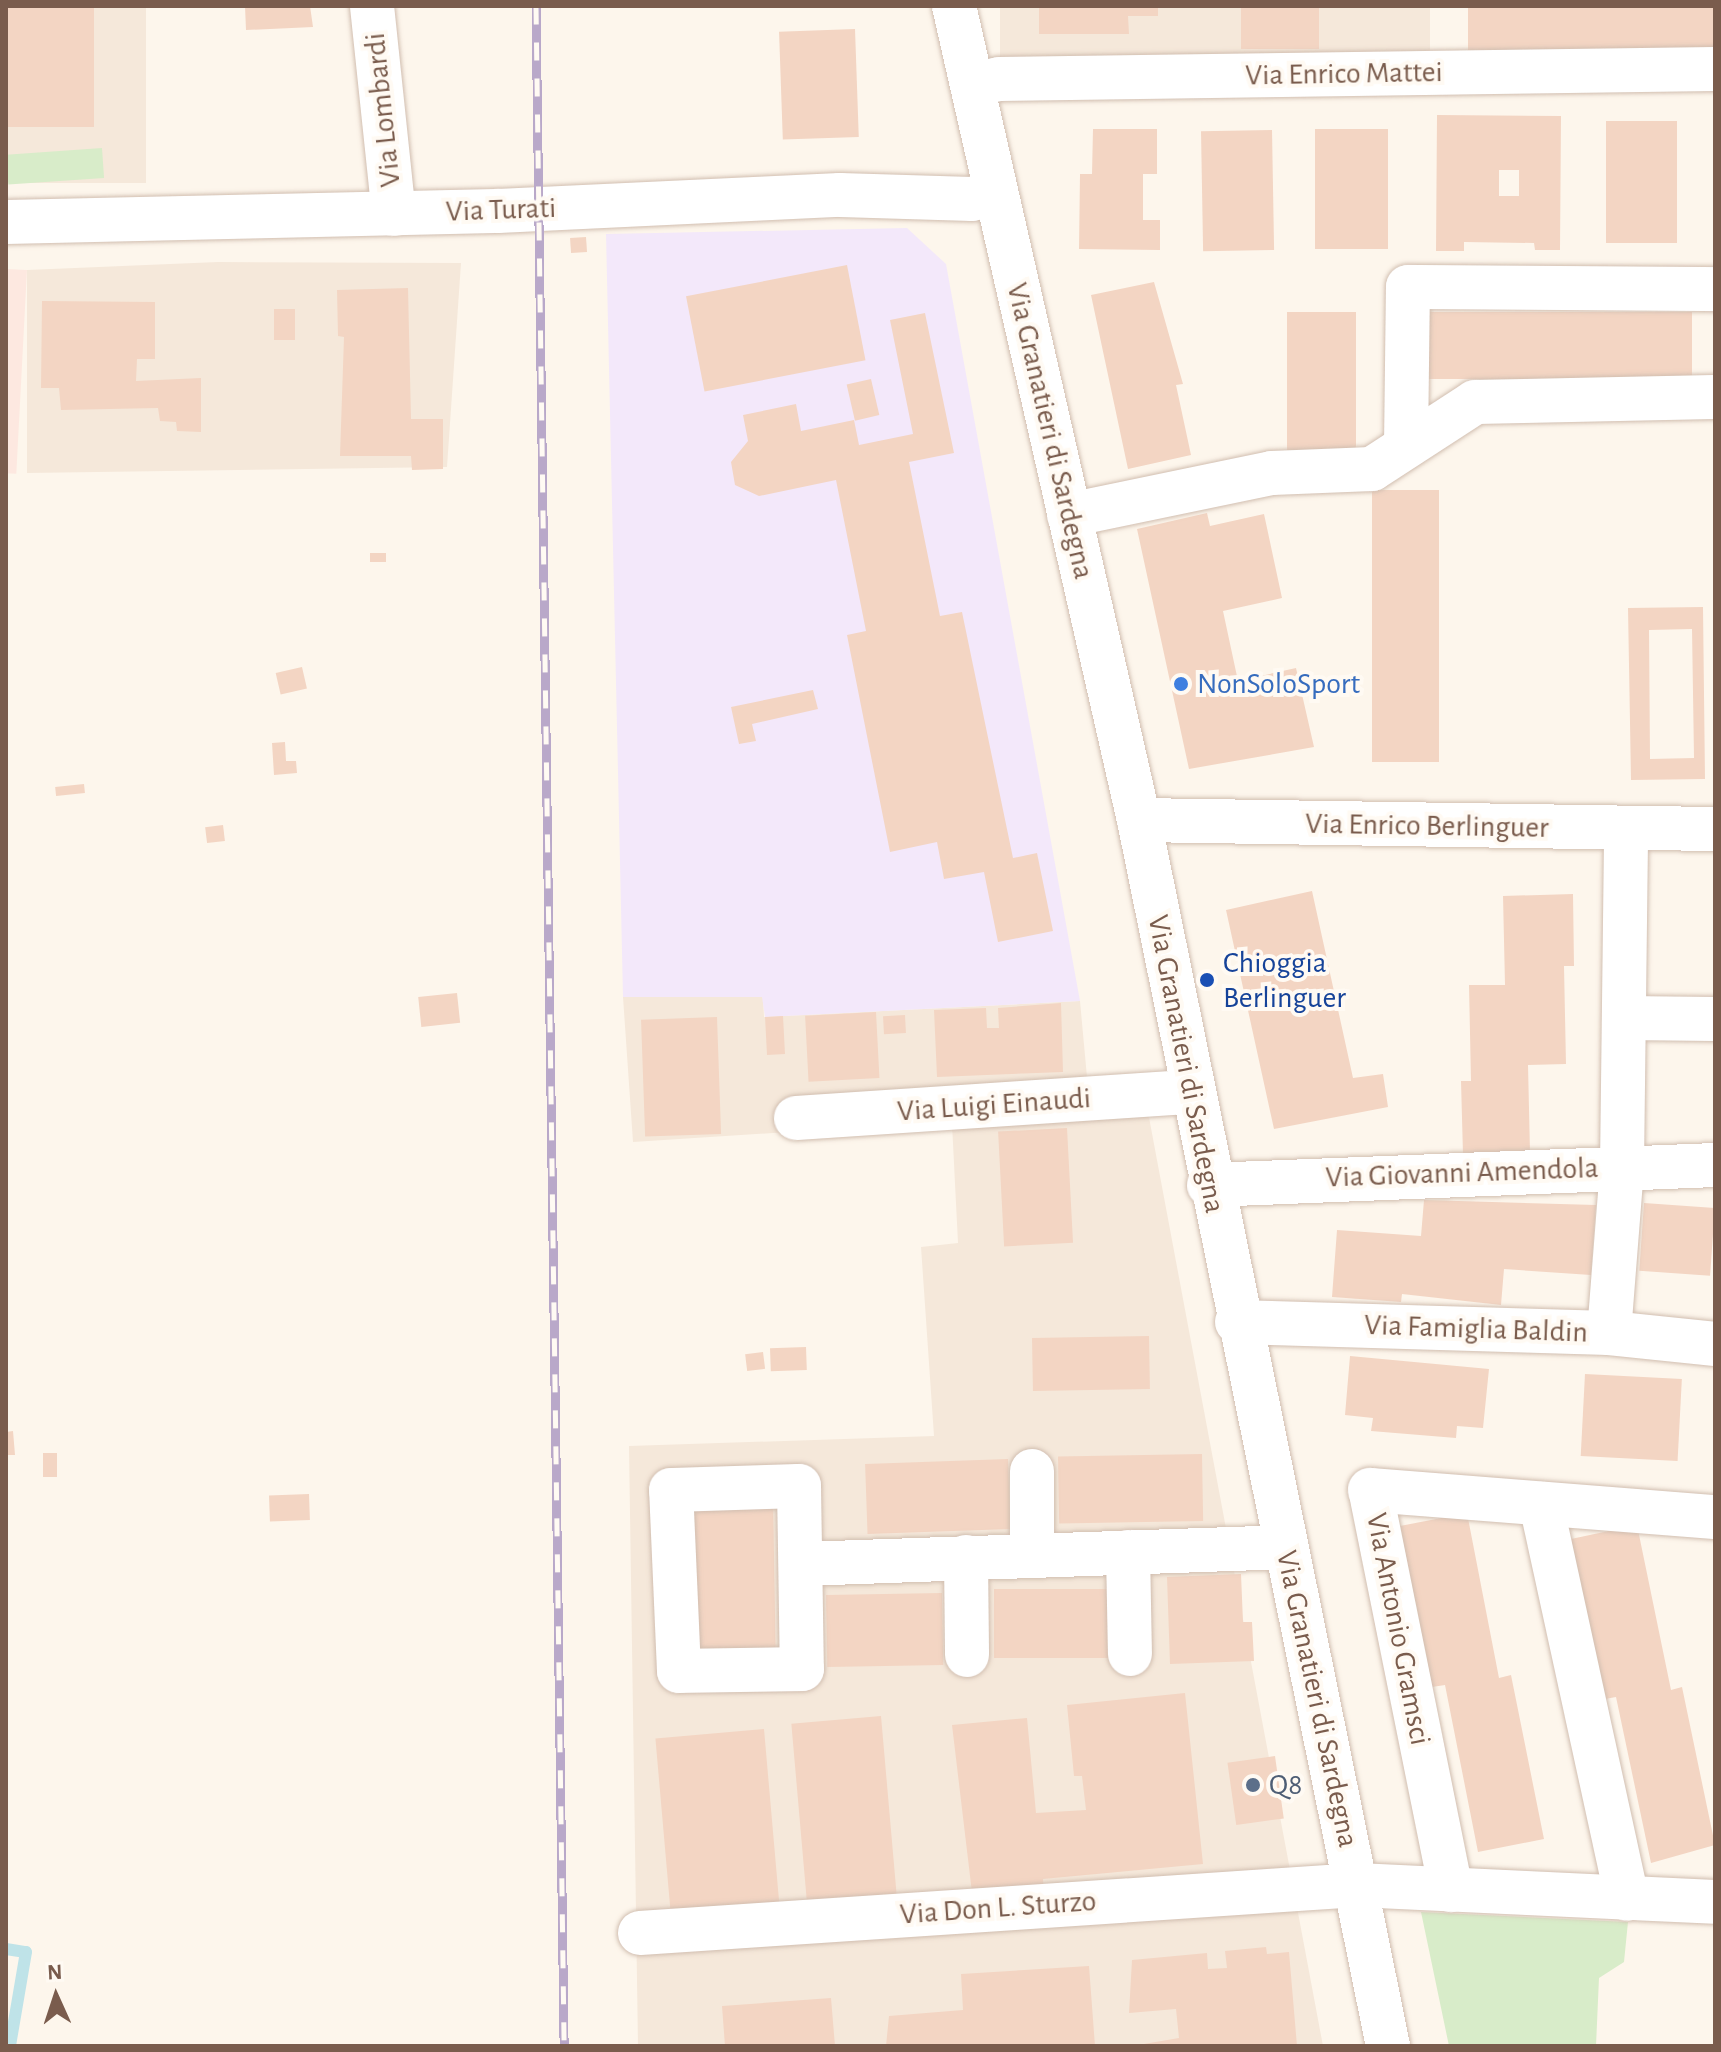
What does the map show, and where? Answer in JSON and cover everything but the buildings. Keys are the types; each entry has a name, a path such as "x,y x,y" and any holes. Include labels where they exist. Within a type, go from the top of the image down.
{"street":[{"name":"Via Lombardi","path":"372,6 394,214"},
{"name":"Via Granatieri di Sardegna","path":"954,6 1139,820 1209,1185 1357,1885 1388,2046"},
{"name":"Via Enrico Mattei","path":"974,84 999,79 1715,69"},
{"name":"Via Turati","path":"6,222 394,214 840,195 972,199 995,193"},
{"path":"1406,446 1408,287 1715,289"},
{"path":"1069,515 1272,473 1372,469 1475,402 1715,397"},
{"name":"Via Enrico Berlinguer","path":"1139,820 1715,829"},
{"path":"1609,1333 1622,1167 1626,830"},
{"path":"1624,1018 1715,1019"},
{"name":"Via Luigi Einaudi","path":"796,1118 1191,1092"},
{"name":"Via Giovanni Amendola","path":"1209,1185 1715,1165"},
{"name":"Via Famiglia Baldin","path":"1237,1322 1609,1333 1715,1344"},
{"path":"1032,1471 1032,1555"},
{"path":"799,1486 802,1564 802,1669 679,1671 671,1490 799,1486"},
{"name":"Via Antonio Gramsci","path":"1451,1890 1370,1490 1541,1504 1713,1524"},
{"path":"1541,1504 1627,1899"},
{"path":"802,1564 1285,1547"},
{"path":"1128,1552 1130,1654"},
{"path":"966,1557 967,1655"},
{"path":"1357,1885 1715,1902"},
{"name":"Via Don L. Sturzo","path":"640,1933 1357,1885"}],"shaded area":[{"path":"6,6 146,6 146,183 6,183"},
{"path":"1000,6 1430,6 1430,61 1000,61"},
{"path":"907,228 946,264 1080,1001 765,1017 762,997 623,997 606,234"},
{"path":"218,262 461,263 447,467 27,473 27,270"},
{"path":"6,269 27,270 16,474 6,473"},
{"path":"623,997 763,997 764,1017 1080,1001 1088,1088 788,1132 633,1142"},
{"path":"1148,1112 1323,2046 638,2046 629,1446 934,1436 921,1247 958,1243 952,1124"}],"green space":[{"path":"102,148 104,178 8,185 6,155"},
{"path":"1421,1912 1628,1922 1624,1962 1599,1978 1596,2046 1449,2046"}],"waterway":[{"path":"6,1949 26,1952 10,2046"}],"railway":[{"path":"536,6 564,2046"}],"place":[{"name":"NonSoloSport","path":"1181,684"},
{"name":"Chioggia Berlinguer","path":"1207,980"},
{"name":"Q8","path":"1253,1785"}]}
